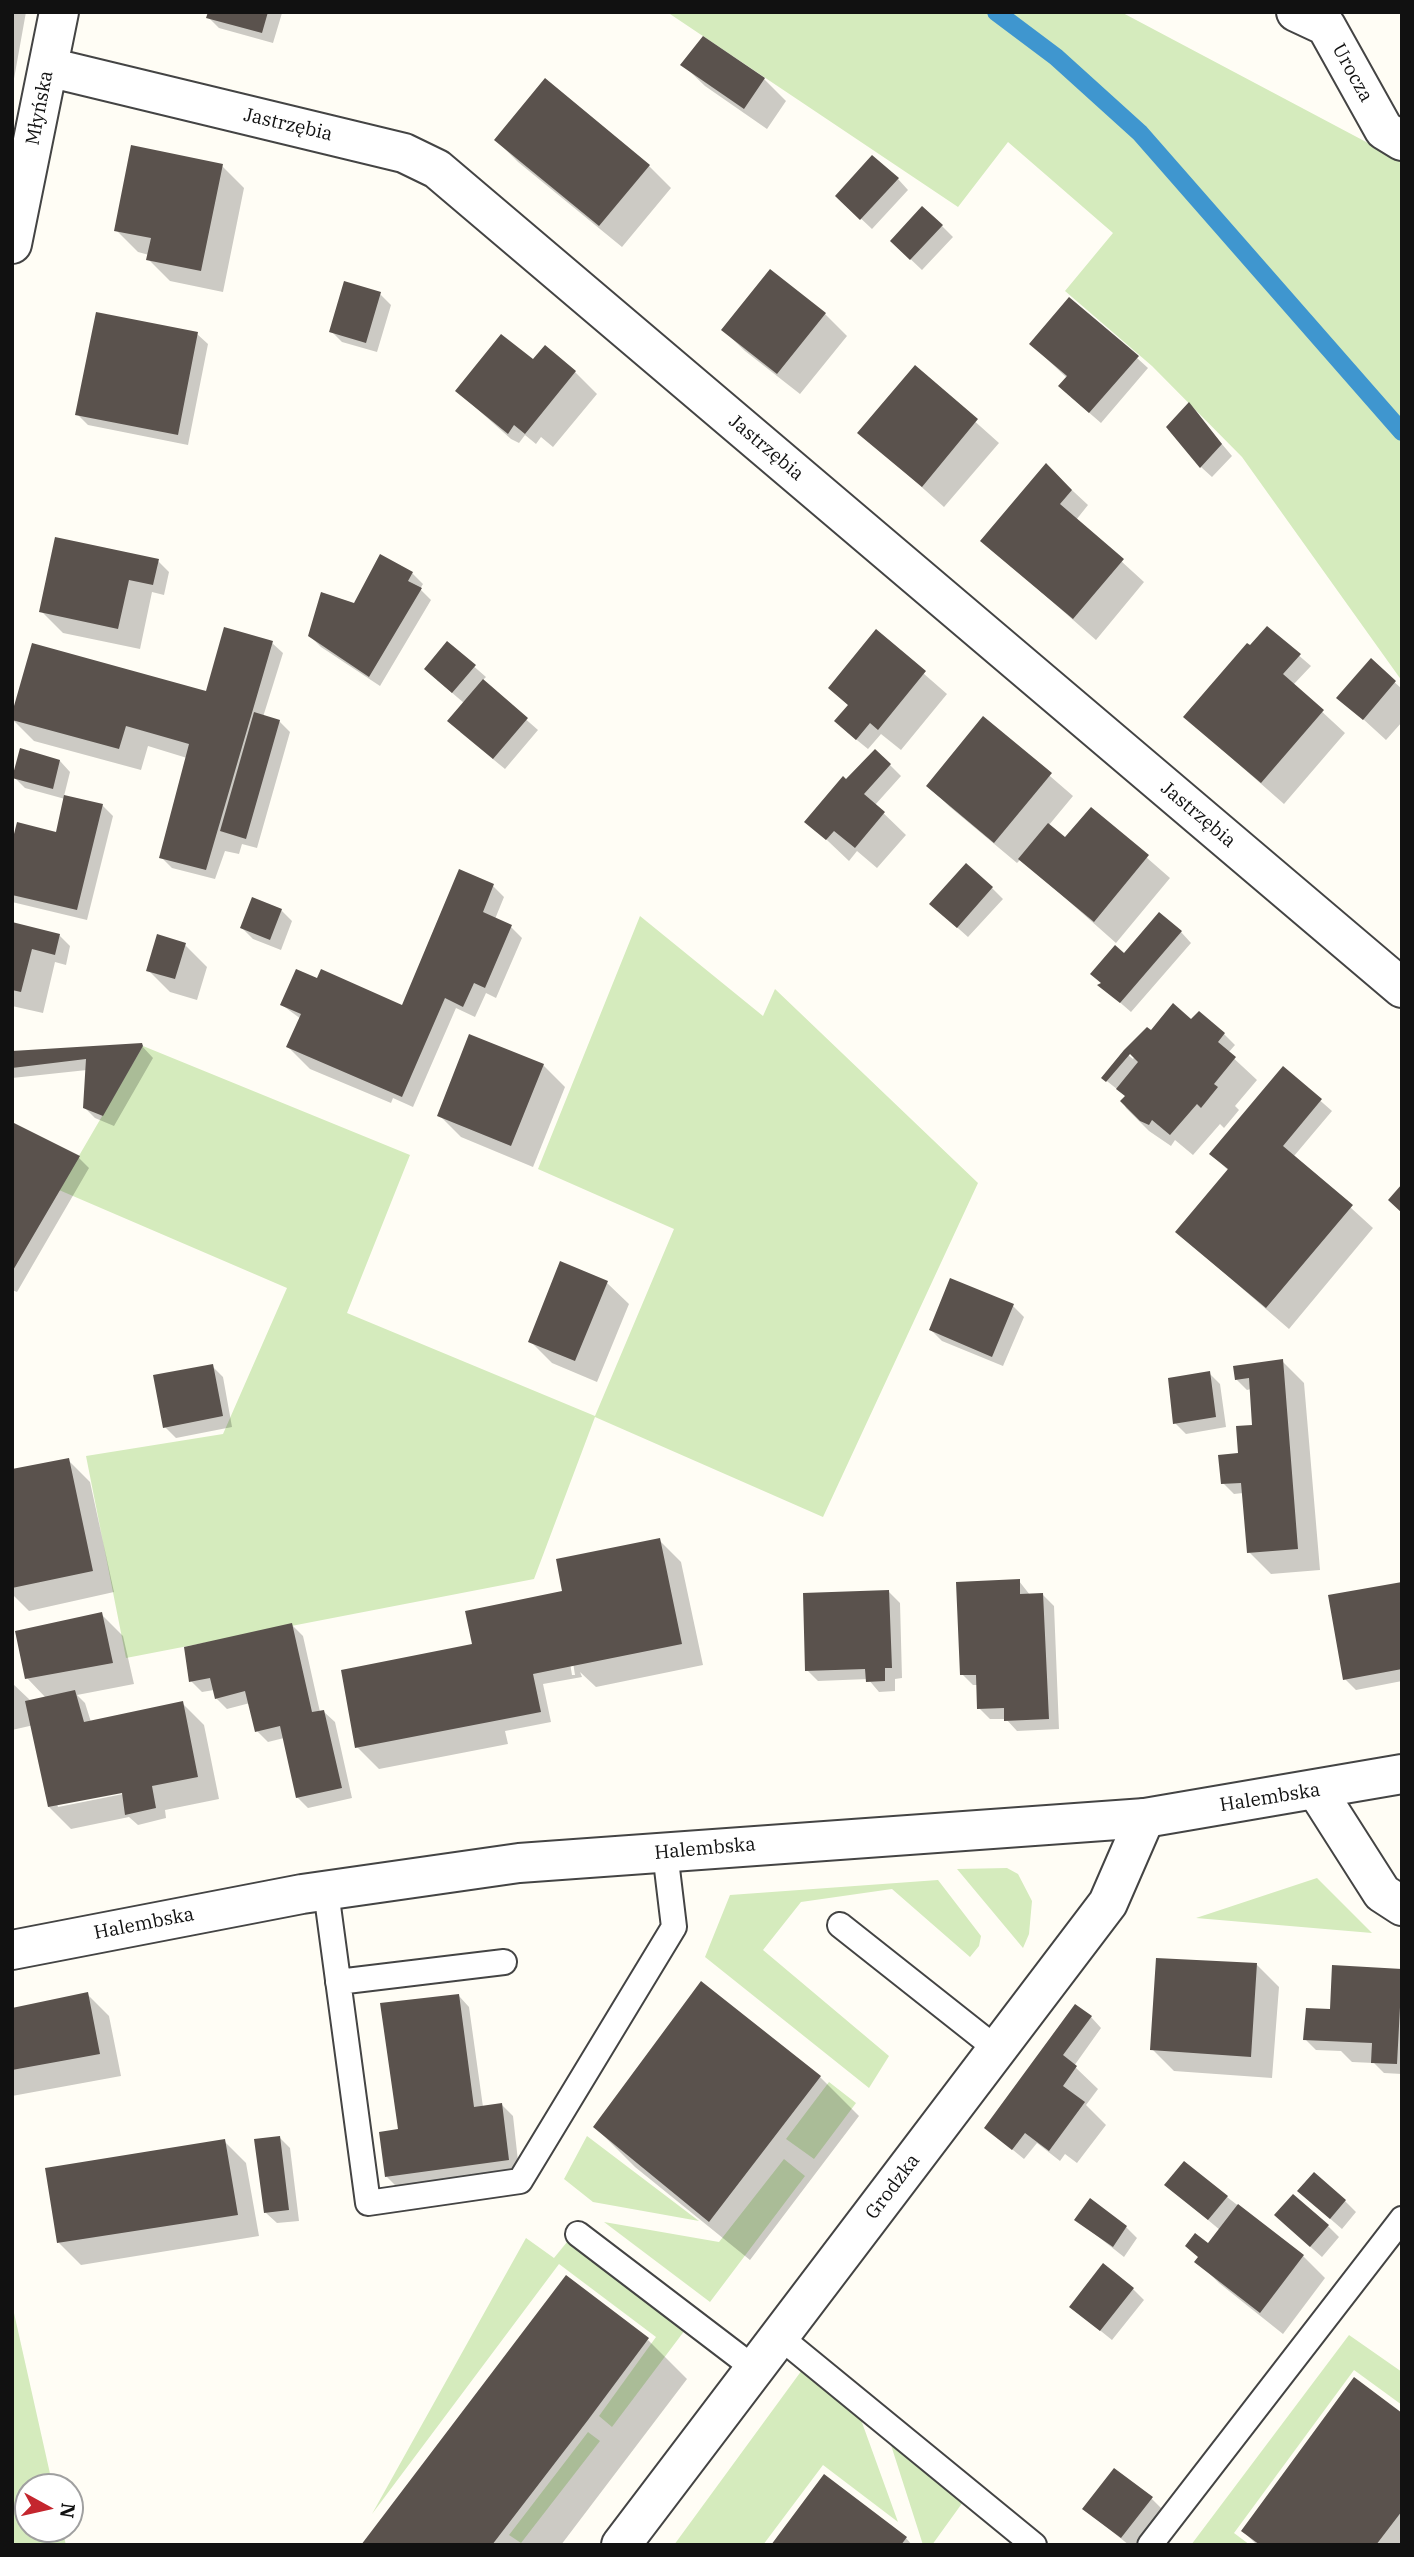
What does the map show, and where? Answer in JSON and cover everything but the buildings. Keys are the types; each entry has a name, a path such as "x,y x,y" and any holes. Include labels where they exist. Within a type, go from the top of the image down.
{"street":[{"name":"Młyńska","path":"12,244 59,12"},
{"name":"Urocza","path":"1296,12 1326,26 1384,130 1402,141"},
{"name":"Jastrzębia","path":"48,67 404,153 437,169 1402,988"},
{"name":"Halembska","path":"12,1950 326,1891 519,1863 1145,1818 1317,1791 1402,1774"},
{"path":"1317,1791 1382,1894 1402,1906"},
{"name":"Grodzka","path":"621,2545 1108,1903 1145,1818"}],"lane":[{"path":"326,1891 368,2203 520,2181 674,1927 665,1852"},
{"path":"840,1925 998,2050"},
{"path":"338,1982 504,1962"},
{"path":"1150,2545 1402,2219"},
{"path":"578,2234 755,2369"},
{"path":"780,2337 1034,2545"}],"green space":[{"path":"667,12 1121,12 1402,161 1402,681 1242,457 1152,366 1065,291 1113,233 1008,142 958,207"},
{"path":"640,916 763,1016 775,989 978,1183 823,1517 595,1417 534,1579 126,1658 86,1456 223,1434 287,1288 59,1190 143,1046 410,1155 347,1313 595,1416 674,1229 538,1169"},
{"path":"1007,1868 1018,1874 1032,1901 1029,1934 1023,1948 957,1869"},
{"path":"1317,1878 1372,1933 1196,1918"},
{"path":"938,1880 981,1936 979,1946 970,1957 892,1889 801,1902 763,1950 889,2056 869,2088 705,1957 730,1895"},
{"path":"829,2082 856,2103 814,2159 786,2139"},
{"path":"587,2136 699,2221 593,2202 564,2179"},
{"path":"784,2159 805,2176 710,2302 604,2222 719,2242"},
{"path":"526,2238 554,2258 567,2242 685,2330 612,2427 599,2416 656,2337 559,2264 372,2514"},
{"path":"12,2304 50,2473 14,2473 14,2543 66,2545 12,2545"},
{"path":"1349,2335 1402,2372 1402,2405 1354,2370 1234,2533 1250,2545 1191,2545"},
{"path":"802,2370 860,2417 898,2522 823,2465 763,2545 674,2545"},
{"path":"588,2432 600,2441 521,2543 509,2535"},
{"path":"890,2442 963,2502 932,2545 923,2545"}],"waterway":[{"path":"996,12 1056,57 1140,133 1402,432"}]}
